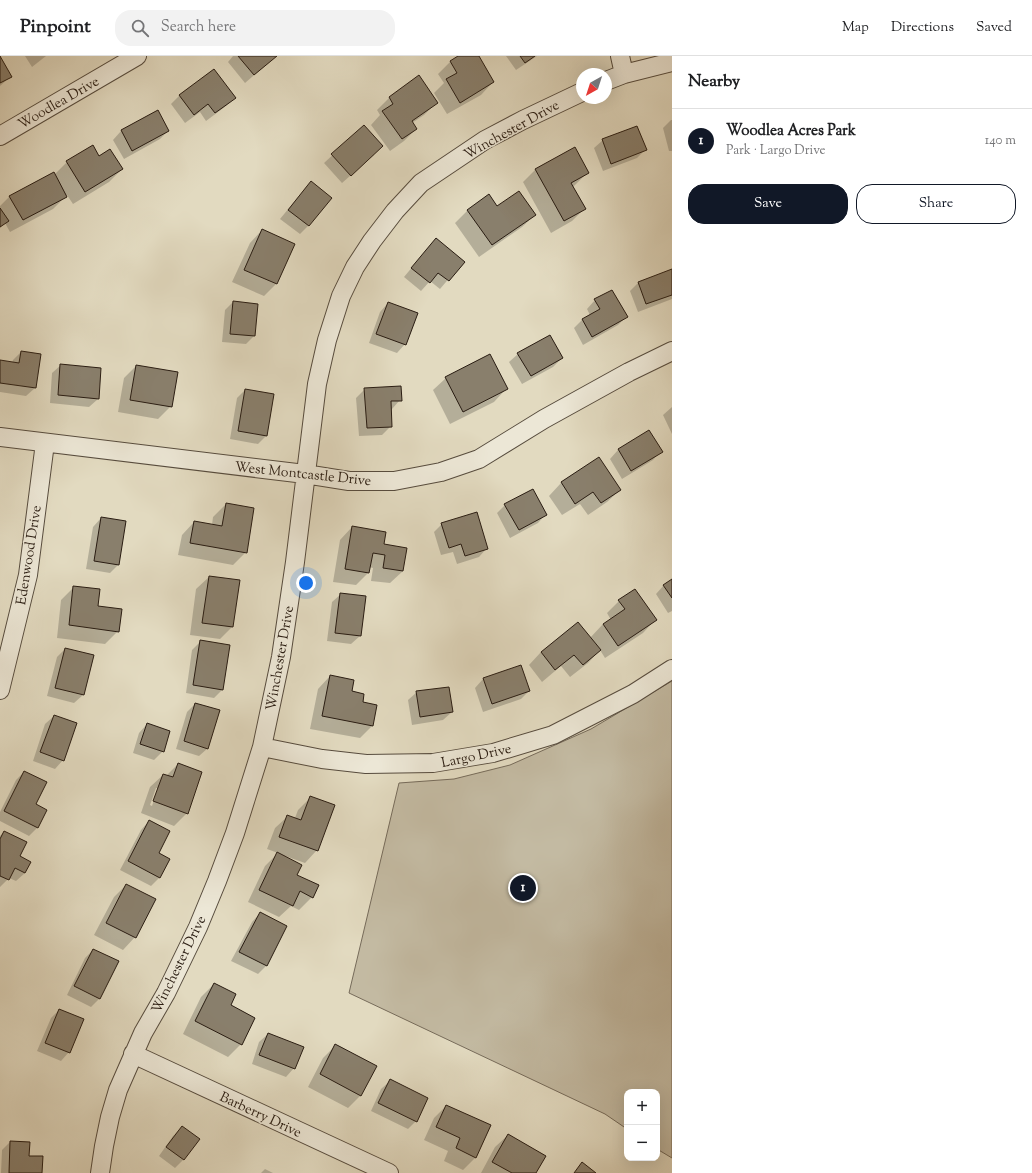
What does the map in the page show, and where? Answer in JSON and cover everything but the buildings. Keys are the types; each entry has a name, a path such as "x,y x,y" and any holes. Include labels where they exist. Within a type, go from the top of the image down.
{"street":[{"name":"Woodlea Drive","path":"0,136 137,56"},
{"path":"620,56 624,74"},
{"path":"612,79 624,74 672,62"},
{"name":"Winchester Drive","path":"100,1173 110,1117 118,1090 133,1054 166,993 198,927 215,887 235,833 262,748 281,657 295,562 317,384 327,340 341,296 355,267 372,241 394,210 421,183 485,140 576,95"},
{"name":"West Montcastle Drive","path":"0,437 349,480 394,481 441,472 479,458 544,419 629,372 672,351"},
{"name":"Edenwood Drive","path":"0,690 28,574 45,443"},
{"name":"Largo Drive","path":"262,748 322,759 366,764 433,764 493,753 553,735 633,694 672,669"},
{"name":"Barberry Drive","path":"133,1054 389,1173"}],"shaded area":[{"path":"672,681 672,1158 660,1151 660,1089 624,1089 624,1127 605,1114 349,993 399,783 454,779 510,765 591,729"}],"place":[{"name":"Woodlea Acres Park","path":"523,888"}]}
